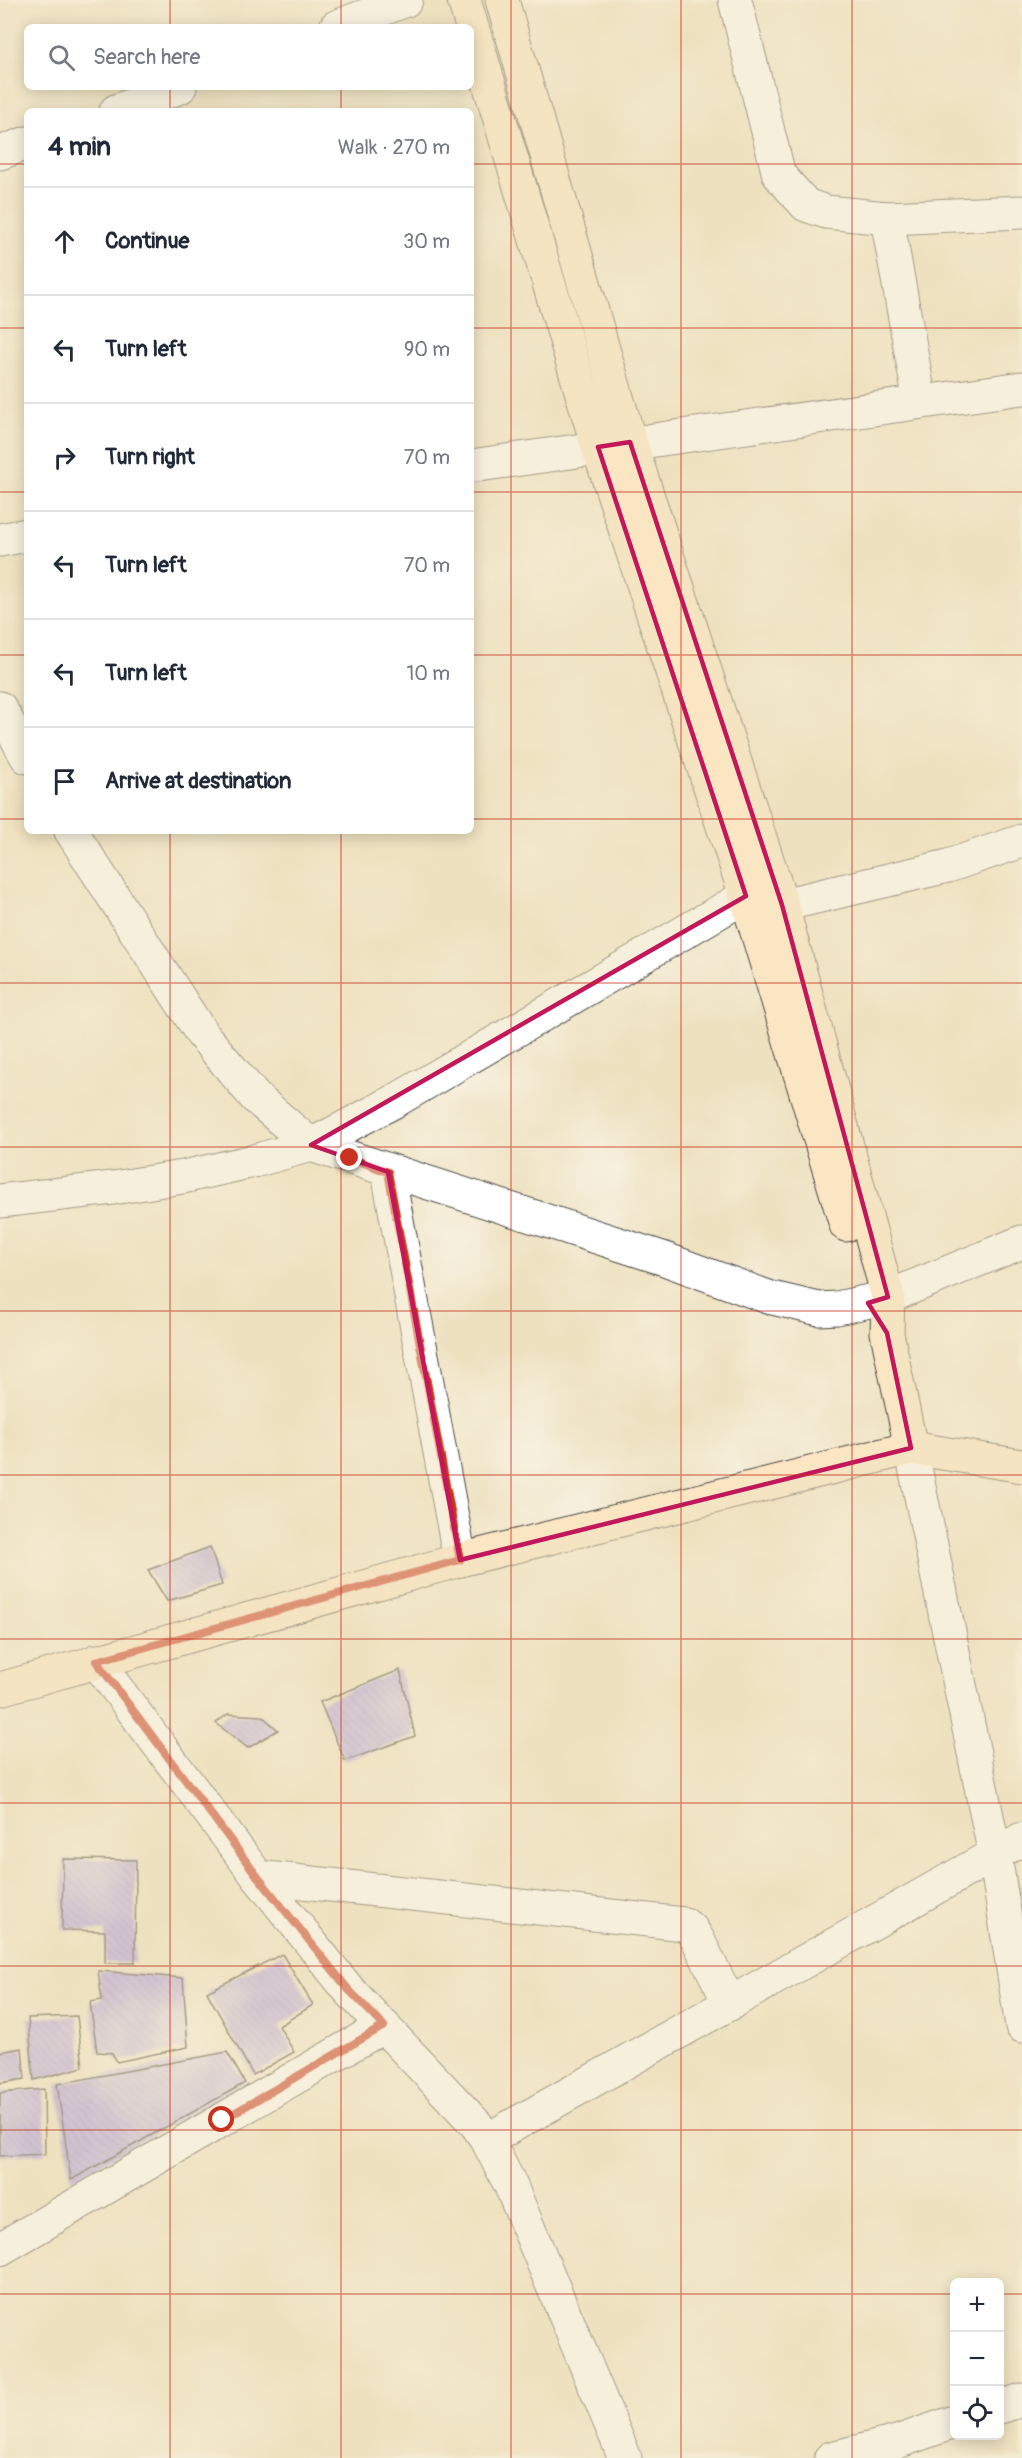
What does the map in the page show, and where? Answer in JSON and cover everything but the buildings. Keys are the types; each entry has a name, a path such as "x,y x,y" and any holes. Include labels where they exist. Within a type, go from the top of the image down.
{"street":[{"path":"344,24 406,0"},
{"path":"464,0 471,24"},
{"path":"502,0 630,442 782,905 887,1333 911,1448 1008,1847 1022,2026"},
{"path":"735,0 779,175 806,205 826,212 887,218 1022,213"},
{"path":"474,33 598,447 878,1300"},
{"path":"124,108 172,90"},
{"path":"0,153 24,144"},
{"path":"887,218 920,402"},
{"path":"474,466 1022,388"},
{"path":"0,540 24,536"},
{"path":"0,708 24,752"},
{"path":"73,834 202,1034 255,1097 311,1145 388,1172 662,1258 768,1297 819,1309 878,1300 1022,1242"},
{"path":"782,905 948,866 1022,841"},
{"path":"0,1201 113,1188 183,1177 311,1145 395,1101 746,896"},
{"path":"388,1172 460,1560"},
{"path":"0,1689 460,1560 911,1448 1022,1466"},
{"path":"96,1661 258,1877 348,1989 463,2108 487,2140 510,2184 625,2458"},
{"path":"487,2140 1008,1847"},
{"path":"258,1877 684,1924 697,1938 730,2004"},
{"path":"0,2249 384,2026"},
{"path":"1004,2406 1022,2400"},
{"path":"831,2458 899,2450 950,2424"}],"highlighted area":[{"path":"630,442 782,905 888,1297 868,1303 887,1333 911,1448 460,1560 388,1172 311,1145 746,896 598,447"}],"route":[{"path":"222,2120 384,2026 348,1989 258,1877 96,1661 460,1560 388,1172 350,1158"}]}
